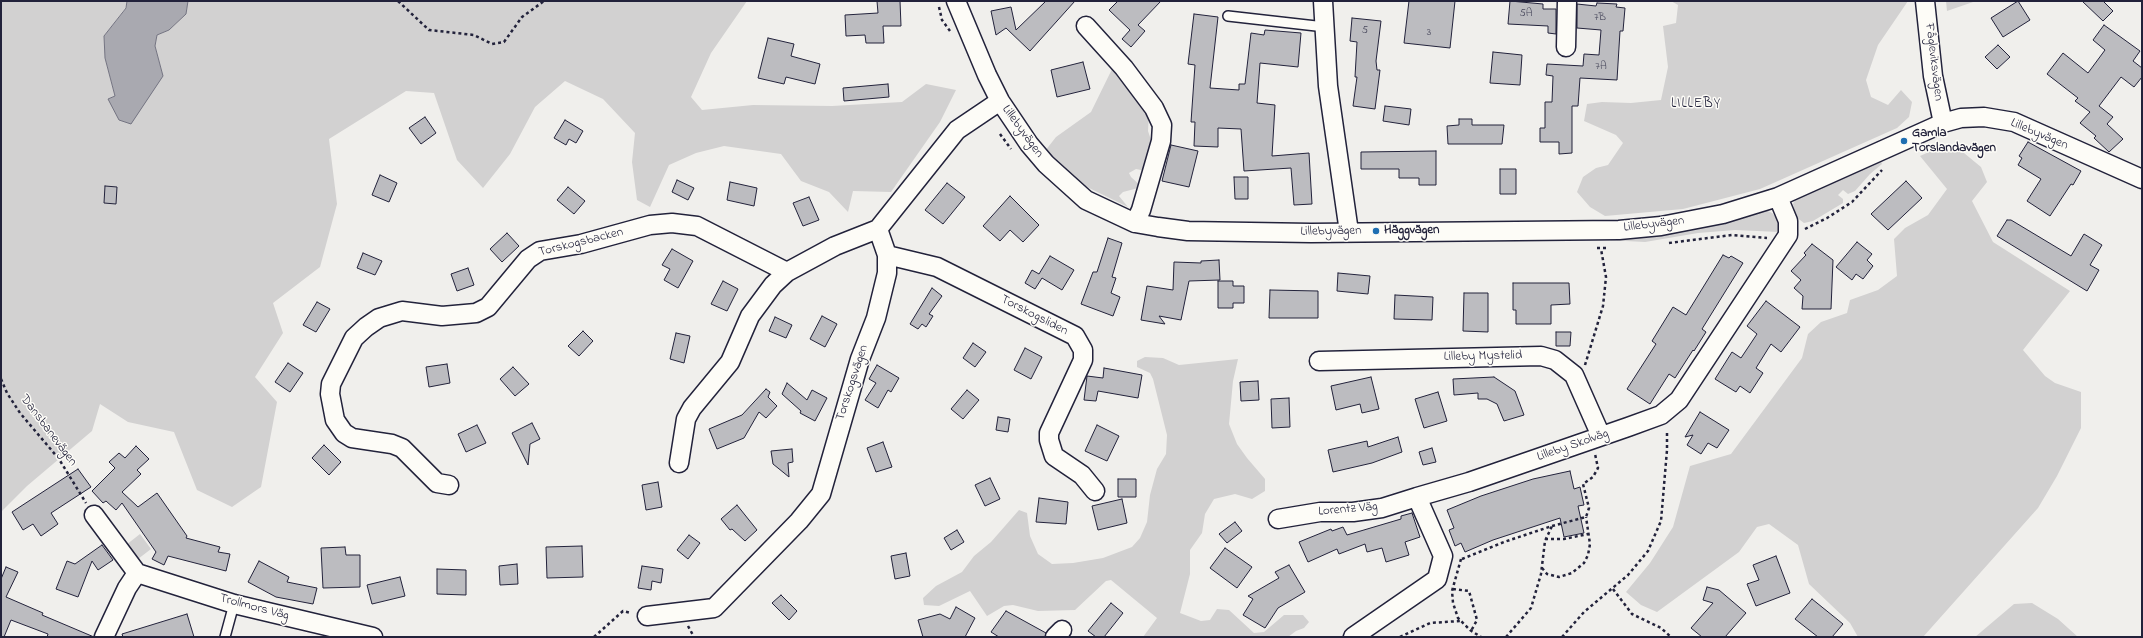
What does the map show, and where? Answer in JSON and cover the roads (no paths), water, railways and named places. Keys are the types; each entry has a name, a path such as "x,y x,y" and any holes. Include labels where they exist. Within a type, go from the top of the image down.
{"street":[{"name":"Lillebyvägen","path":"956,1 987,75 993,106 1068,185 1086,200 1135,223 1188,231 1349,232 1604,230 1661,226 1722,214 1778,197 1943,123 1961,118 1984,117 2014,122 2142,179"},
{"path":"1323,1 1328,86 1349,232"},
{"path":"1566,47 1567,1"},
{"name":"Fågleviksvägen","path":"1925,1 1933,76 1943,123"},
{"path":"1086,26 1124,68 1154,108 1162,125 1161,141 1141,210 1135,223"},
{"path":"679,463 686,419 692,408 730,362 750,316 773,285 787,272 835,246 878,229 957,130 993,106"},
{"name":"Lilleby Skolväg","path":"1417,497 1470,482 1661,415 1679,400 1788,235 1788,221 1778,197"},
{"name":"Torskogsbacken","path":"449,485 437,483 402,448 392,444 352,438 344,433 335,420 330,394 331,384 354,338 366,327 380,318 402,311 442,316 476,313 488,307 528,259 540,251 581,244 650,225 672,223 697,226 787,272"},
{"name":"Torskogsvägen","path":"647,616 714,608 799,521 821,494 858,366 876,318 887,273 887,255 878,229"},
{"name":"Torskogsliden","path":"887,255 937,267 1075,336 1083,350 1083,360 1049,433 1049,440 1054,456 1082,474 1095,491"},
{"name":"Lilleby Mystelid","path":"1320,361 1541,356 1555,360 1565,366 1578,382 1597,437"},
{"path":"1353,637 1437,579 1443,556 1417,497"},
{"name":"Lorentz Väg","path":"1278,519 1320,512 1353,512 1382,508 1417,497"},
{"path":"94,515 137,573 127,588 104,637"},
{"name":"Trollmors Väg","path":"137,573 234,604 373,637"}],"lane":[{"path":"1228,16 1325,27"},
{"path":"225,637 234,604"}],"place":[{"name":"Gamla Torslandavägen","path":"1904,141"},
{"name":"Häggvägen","path":"1376,231"}],"district":[{"name":"LILLEBY","path":"1696,105"}]}
